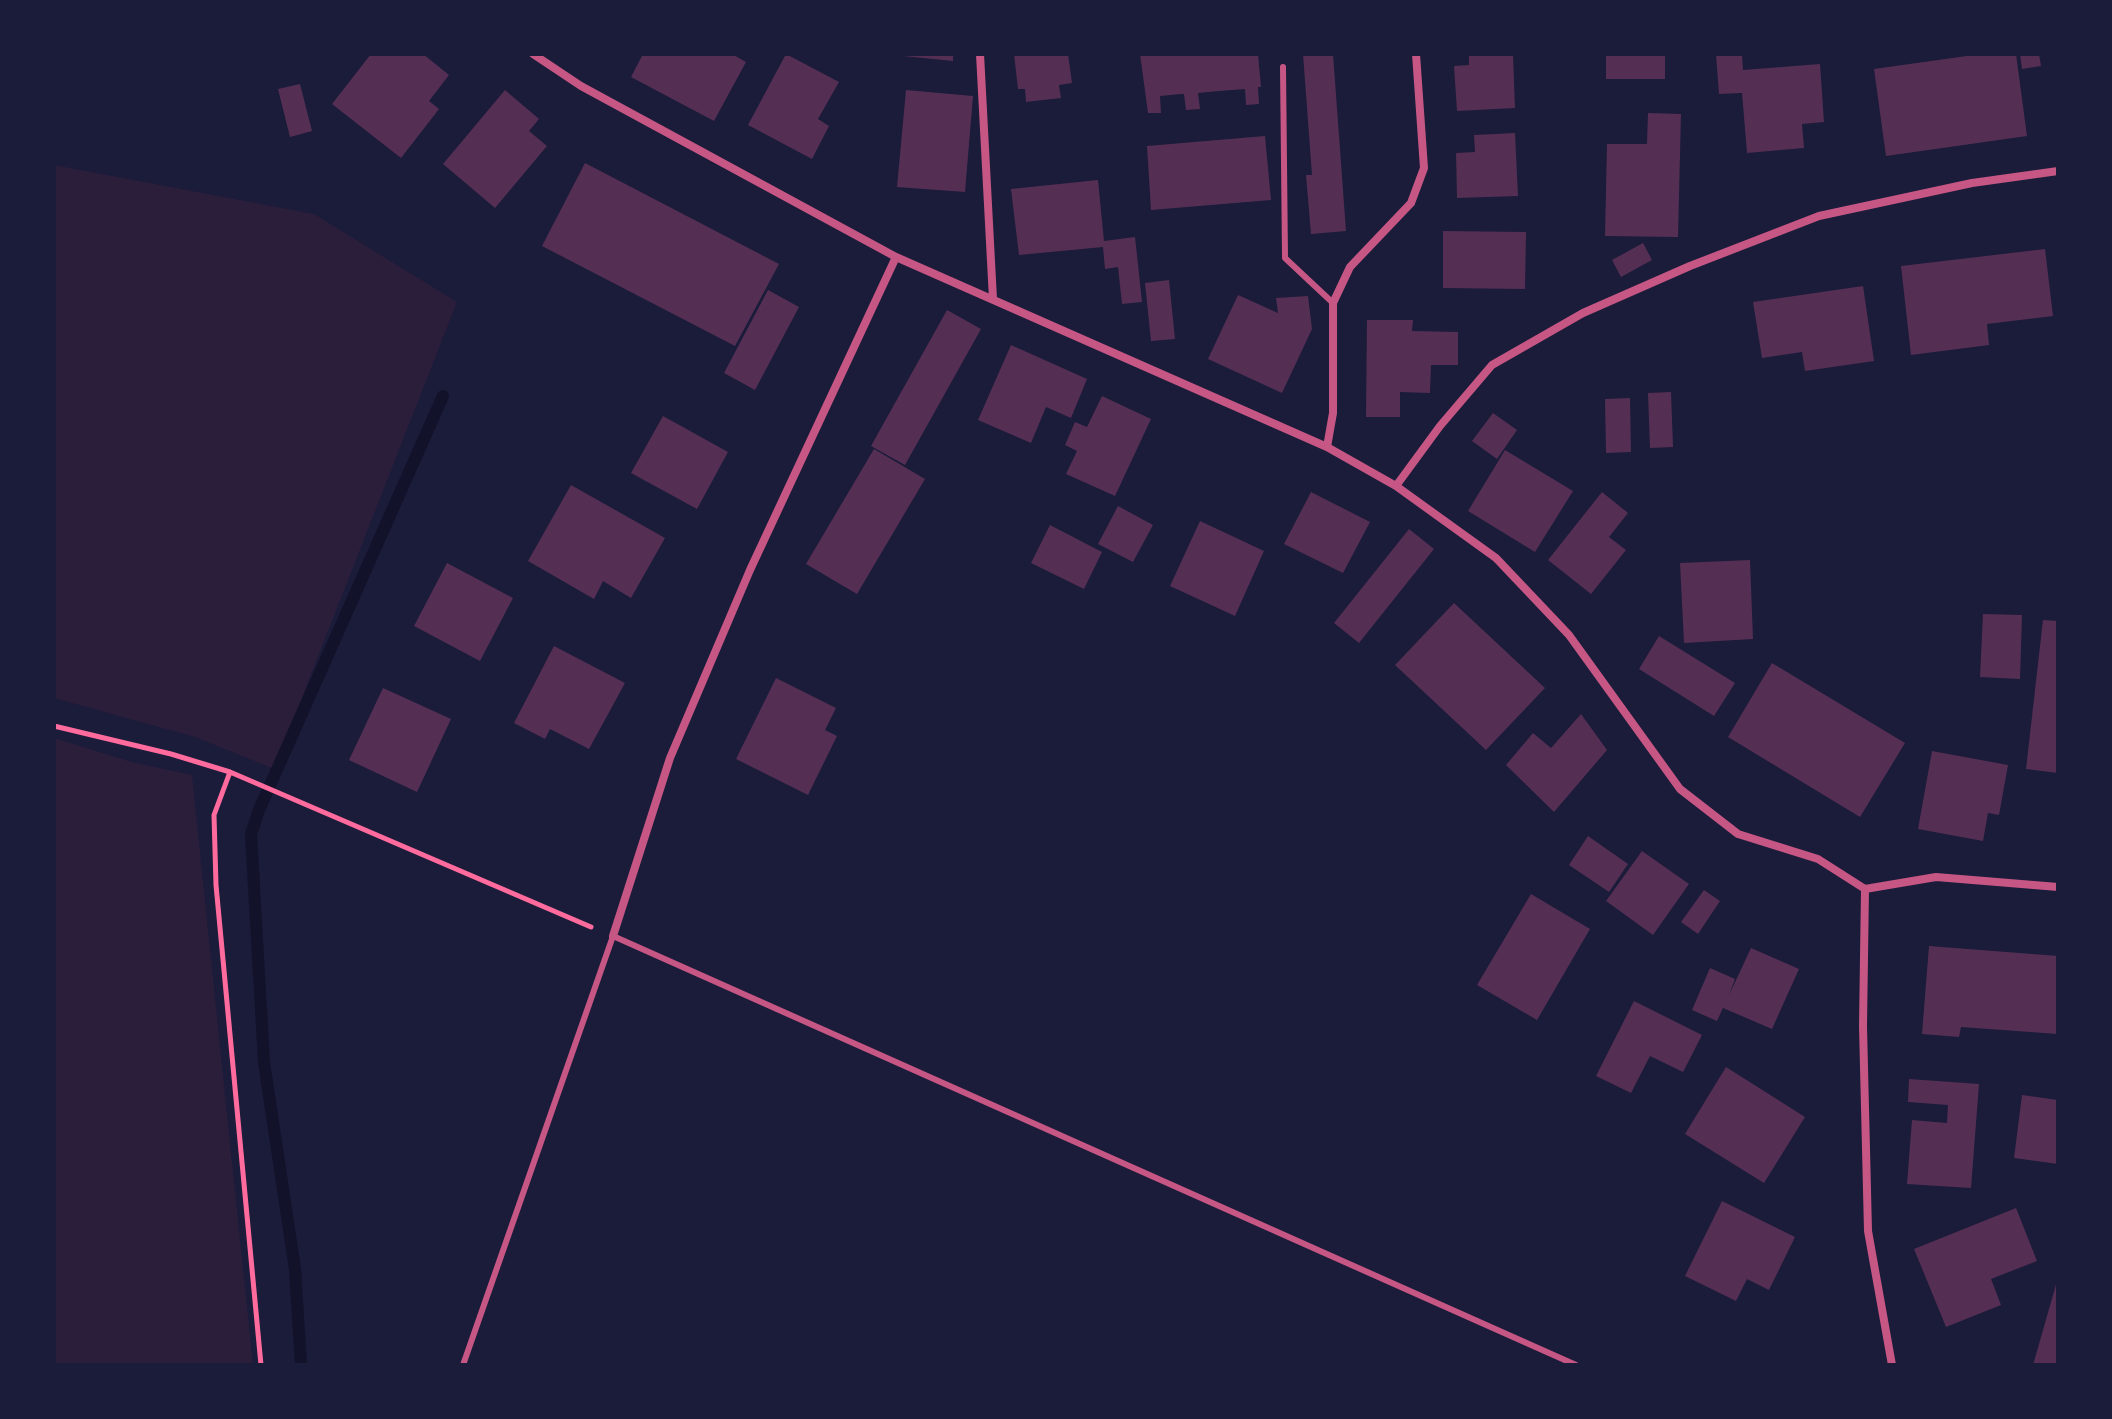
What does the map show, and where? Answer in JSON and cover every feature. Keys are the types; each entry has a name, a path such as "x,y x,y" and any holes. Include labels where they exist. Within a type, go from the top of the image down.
{"street":[{"path":"533,54 581,86 896,257 1327,447 1396,486 1496,558 1569,635 1680,789 1738,834 1818,859 1865,889 1936,877 2058,887"},
{"path":"980,54 993,299"},
{"path":"1327,447 1333,413 1333,303 1350,267 1411,203 1424,168 1416,54"},
{"path":"1396,486 1440,426 1492,365 1583,313 1690,266 1819,216 1972,183 2058,171"},
{"path":"613,936 670,758 750,570 896,257"},
{"path":"1865,889 1863,1026 1868,1231 1892,1365"}],"lane":[{"path":"1283,67 1285,258 1333,303"},
{"path":"463,1365 613,936 1576,1365"}],"path":[{"path":"54,726 171,754 230,772 613,936"},
{"path":"230,772 214,815 216,885 261,1365"}],"shaded area":[{"path":"54,165 314,214 457,302 274,769 195,737 54,698"},
{"path":"54,738 132,762 192,775 253,1365 54,1365"}],"building":[{"path":"371,54 423,54 449,75 429,101 439,109 401,158 332,104"},
{"path":"643,54 732,54 746,62 714,121 631,77"},
{"path":"786,54 839,82 818,119 829,126 812,159 748,125"},
{"path":"953,54 953,61 903,56"},
{"path":"1014,54 1068,54 1072,83 1059,85 1061,98 1026,102 1025,89 1018,89"},
{"path":"1140,54 1258,54 1259,104 1246,105 1245,89 1219,91 1198,93 1200,109 1186,110 1184,94 1181,94 1160,96 1161,113 1148,113"},
{"path":"1303,54 1333,54 1346,231 1311,234 1306,175 1312,175"},
{"path":"1469,54 1513,54 1515,108 1457,111 1454,66 1469,65"},
{"path":"1606,54 1665,54 1665,79 1606,79"},
{"path":"1716,54 1742,54 1743,70 1820,64 1824,122 1802,124 1804,148 1747,153 1742,93 1719,94"},
{"path":"1981,54 2016,54 2027,136 1886,156 1874,69"},
{"path":"2020,54 2039,54 2041,66 2022,69"},
{"path":"300,84 312,131 290,137 278,89"},
{"path":"505,90 539,119 529,131 547,146 495,208 443,164"},
{"path":"906,90 973,96 965,192 897,187"},
{"path":"1648,113 1681,114 1678,237 1605,236 1607,144 1647,144"},
{"path":"1515,133 1518,196 1457,198 1456,153 1475,152 1474,135"},
{"path":"1265,136 1271,200 1151,210 1147,146"},
{"path":"585,163 779,264 735,346 542,246"},
{"path":"1098,180 1104,241 1135,237 1142,302 1122,304 1118,267 1105,269 1103,247 1019,255 1011,189"},
{"path":"1443,231 1526,232 1525,289 1443,288"},
{"path":"1643,243 1652,260 1621,277 1612,260"},
{"path":"2045,249 2053,316 1987,324 1989,345 1911,355 1901,266"},
{"path":"1169,280 1175,339 1151,341 1145,283"},
{"path":"1863,286 1874,361 1805,371 1802,352 1762,358 1753,302"},
{"path":"768,290 799,307 755,390 724,373"},
{"path":"1238,295 1278,313 1276,298 1308,296 1312,329 1282,393 1208,359"},
{"path":"947,310 981,329 905,465 871,446"},
{"path":"1367,320 1413,320 1412,331 1458,332 1458,365 1431,365 1430,393 1400,392 1400,417 1366,417"},
{"path":"1011,345 1087,379 1071,418 1046,407 1031,443 978,420"},
{"path":"1671,392 1673,447 1650,448 1648,393"},
{"path":"1102,396 1151,419 1115,496 1066,474 1077,451 1065,445 1075,422 1087,427"},
{"path":"1630,398 1631,452 1606,453 1605,399"},
{"path":"1493,413 1517,430 1497,459 1472,441"},
{"path":"663,416 728,452 697,509 631,473"},
{"path":"874,449 925,479 857,594 806,564"},
{"path":"1505,450 1573,491 1535,552 1468,511"},
{"path":"571,485 665,538 631,598 603,581 594,599 528,561"},
{"path":"1311,492 1370,522 1343,573 1284,544"},
{"path":"1602,492 1628,513 1609,537 1626,550 1591,594 1548,560"},
{"path":"1118,506 1153,525 1133,562 1098,544"},
{"path":"1200,521 1264,551 1235,616 1170,586"},
{"path":"1050,525 1102,552 1084,589 1031,563"},
{"path":"1409,529 1434,549 1359,643 1334,623"},
{"path":"1750,560 1753,639 1684,643 1680,563"},
{"path":"447,563 513,598 480,661 414,626"},
{"path":"1454,603 1545,688 1486,750 1395,665"},
{"path":"1983,614 2022,615 2020,679 1980,677"},
{"path":"2043,620 2058,621 2058,773 2026,769"},
{"path":"1659,636 1735,683 1714,716 1639,669"},
{"path":"554,646 625,683 589,749 550,729 545,739 514,723"},
{"path":"1772,663 1905,743 1860,817 1728,737"},
{"path":"776,678 836,708 825,730 837,736 808,795 736,759"},
{"path":"383,688 451,719 417,792 349,760"},
{"path":"1581,714 1607,750 1554,812 1506,765 1533,733 1551,748"},
{"path":"1932,751 2008,765 1999,815 1988,813 1983,841 1918,829"},
{"path":"1588,836 1628,864 1609,892 1569,865"},
{"path":"1642,851 1689,884 1653,935 1606,901"},
{"path":"1704,890 1720,901 1698,934 1681,922"},
{"path":"1531,894 1590,929 1537,1020 1477,985"},
{"path":"1929,946 2058,956 2058,1034 1961,1027 1959,1037 1922,1034"},
{"path":"1751,948 1799,969 1772,1029 1723,1008 1717,1021 1692,1010 1710,968 1735,979 1729,995"},
{"path":"1634,1001 1702,1035 1683,1072 1650,1056 1631,1093 1596,1076"},
{"path":"1726,1067 1805,1117 1764,1183 1685,1134"},
{"path":"1909,1079 1979,1084 1971,1188 1907,1184 1912,1120 1947,1123 1948,1105 1908,1102"},
{"path":"2022,1095 2058,1100 2058,1164 2014,1158"},
{"path":"1722,1201 1795,1237 1769,1290 1747,1279 1736,1301 1685,1276"},
{"path":"2016,1208 2037,1261 1991,1279 2001,1305 1946,1327 1914,1249"},
{"path":"2057,1281 2058,1365 2033,1365"}],"waterway":[{"path":"301,1365 295,1269 264,1062 251,834 443,396"}]}
